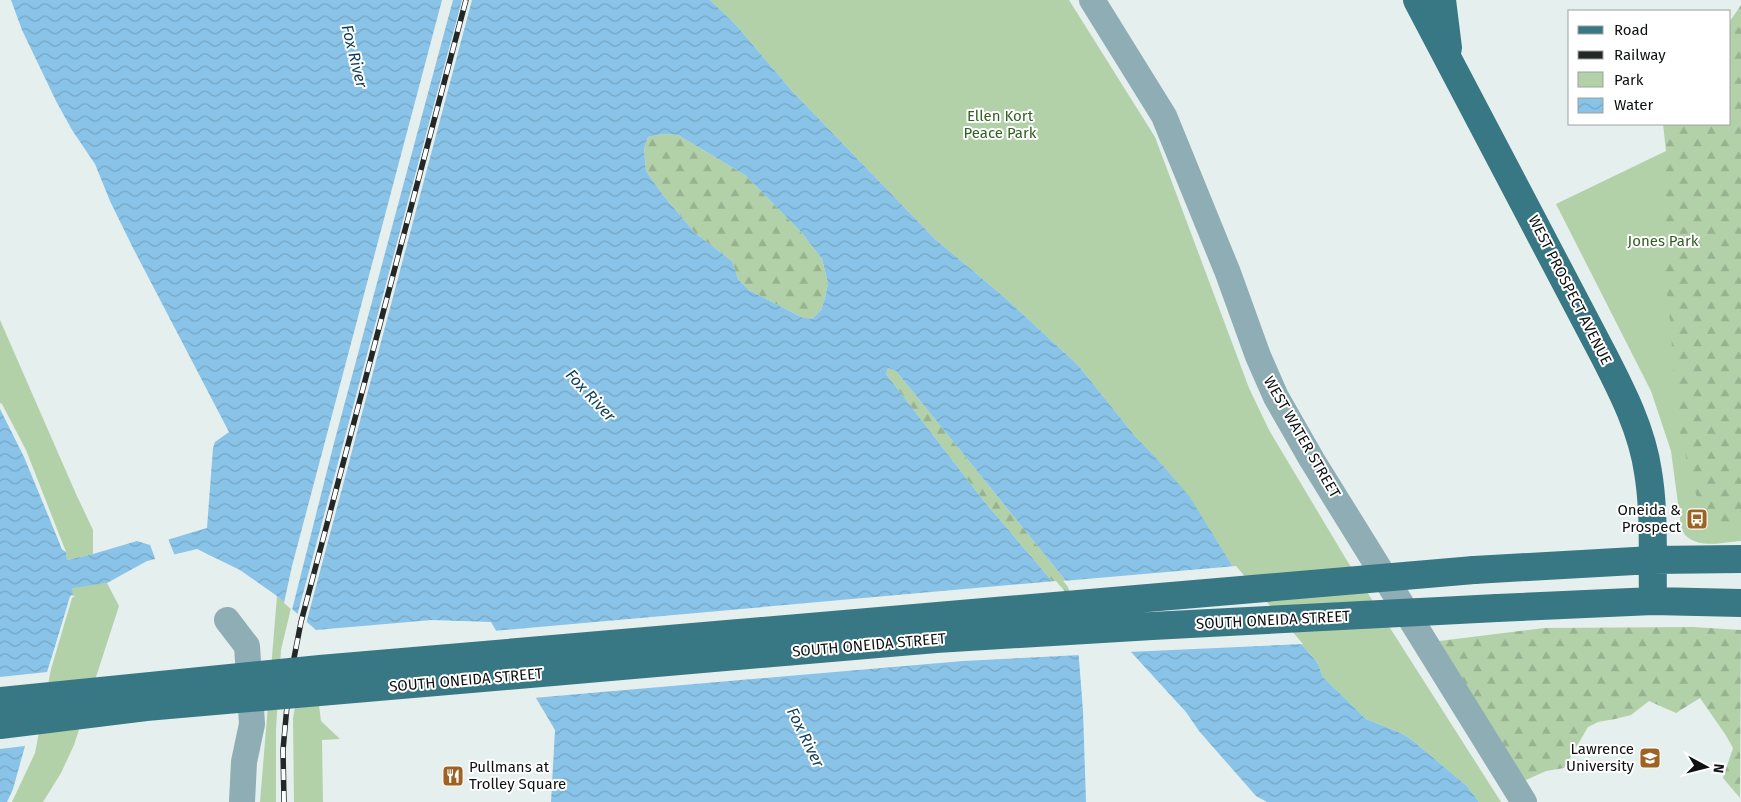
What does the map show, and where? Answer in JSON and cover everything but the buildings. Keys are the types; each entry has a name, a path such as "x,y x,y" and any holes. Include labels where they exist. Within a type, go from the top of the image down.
{"main road":[{"name":"WEST PROSPECT AVENUE","path":"1417,0 1622,392 1638,432 1648,471 1653,602"},
{"path":"1442,0 1449,59"},
{"name":"SOUTH ONEIDA STREET","path":"0,701 320,669 1474,570 1652,560 1741,559"},
{"name":"SOUTH ONEIDA STREET","path":"0,725 146,707 936,639 1161,625 1497,608 1653,602 1741,603"}],"street":[{"name":"WEST WATER STREET","path":"1092,0 1164,116 1224,264 1258,356 1276,397 1312,460 1524,802"},
{"path":"227,620 246,646 252,724 244,762 242,802"}],"green space":[{"name":"Ellen Kort Peace Park","path":"710,0 1069,0 1155,137 1249,388 1269,430 1346,559 1501,802 1479,802 1467,786 1412,740 1401,733 1366,719 1323,677 1317,662 1235,570 1188,496 1160,462 1134,435 1078,365 1003,296 935,239 792,91 737,26"},
{"path":"1741,5 1741,525 1730,526 1713,521 1702,509 1694,489 1679,429 1660,227 1666,151 1663,125 1731,125 1731,20"},
{"path":"663,134 678,135 745,175 802,233 822,259 828,283 821,310 812,319 801,317 749,290 738,279 732,261 695,233 663,195 646,171 644,149 648,137"},
{"name":"Jones Park","path":"1666,151 1741,156 1741,541 1705,544 1692,540 1684,533 1681,526 1671,451 1651,391 1556,204"},
{"path":"0,320 93,530 93,554 67,560 66,552 0,405"},
{"path":"888,368 896,371 1066,581 1075,608 983,500 886,374"},
{"path":"107,583 119,606 74,745 61,773 43,802 10,802 72,596 72,587"},
{"path":"277,596 291,608 281,650 276,729 276,802 260,802"},
{"path":"1693,627 1741,630 1740,798 1723,778 1733,748 1700,698 1676,713 1649,701 1631,715 1598,722 1588,727 1564,768 1546,771 1526,780 1521,775 1439,641 1545,628"},
{"path":"298,690 318,698 321,721 340,739 322,740 323,802 294,802 293,718"}],"water":[{"name":"Fox River","path":"11,0 710,0 737,26 792,91 935,239 1003,296 1078,365 1134,435 1189,496 1235,570 1317,662 1323,677 1366,719 1401,733 1412,740 1467,786 1479,802 1267,802 1256,796 1199,731 1186,712 1066,581 896,371 888,368 886,374 983,500 1075,608 1083,711 1086,802 551,802 555,730 491,622 432,620 316,630 277,596 240,570 197,549 147,561 107,583 72,588 73,596 70,596 10,802 0,802 0,405 24,451 62,549 66,552 67,560 137,541 150,545 207,528 213,448 215,442 229,432 132,246 110,201 95,164 72,130 56,101 22,30","holes":["663,134 678,135 745,175 802,233 822,259 828,283 821,310 812,319 801,317 749,290 738,279 732,261 695,233 663,195 646,171 644,149 648,137"]}],"pier":[{"path":"442,0 453,0 334,443 292,610 284,603 292,566"},
{"path":"462,0 472,0 306,624 297,616"},
{"path":"0,403 26,450 66,552 62,549 24,457 0,409"},
{"path":"167,536 175,556 156,561 149,542"},
{"path":"1236,566 1303,644 1128,652 1063,581"},
{"path":"1056,581 1078,607 1081,655 963,661 533,698 493,631"},
{"path":"71,595 75,596 72,598 51,669 35,753 12,802 7,802 13,789 25,746 0,749 0,677 47,672"}],"railway":[{"path":"284,802 283,750 289,684 301,622 466,0"}],"place":[{"name":"Oneida & Prospect","path":"1697,519"},
{"name":"Lawrence University","path":"1650,758"},
{"name":"Pullmans at Trolley Square","path":"453,776"}]}
